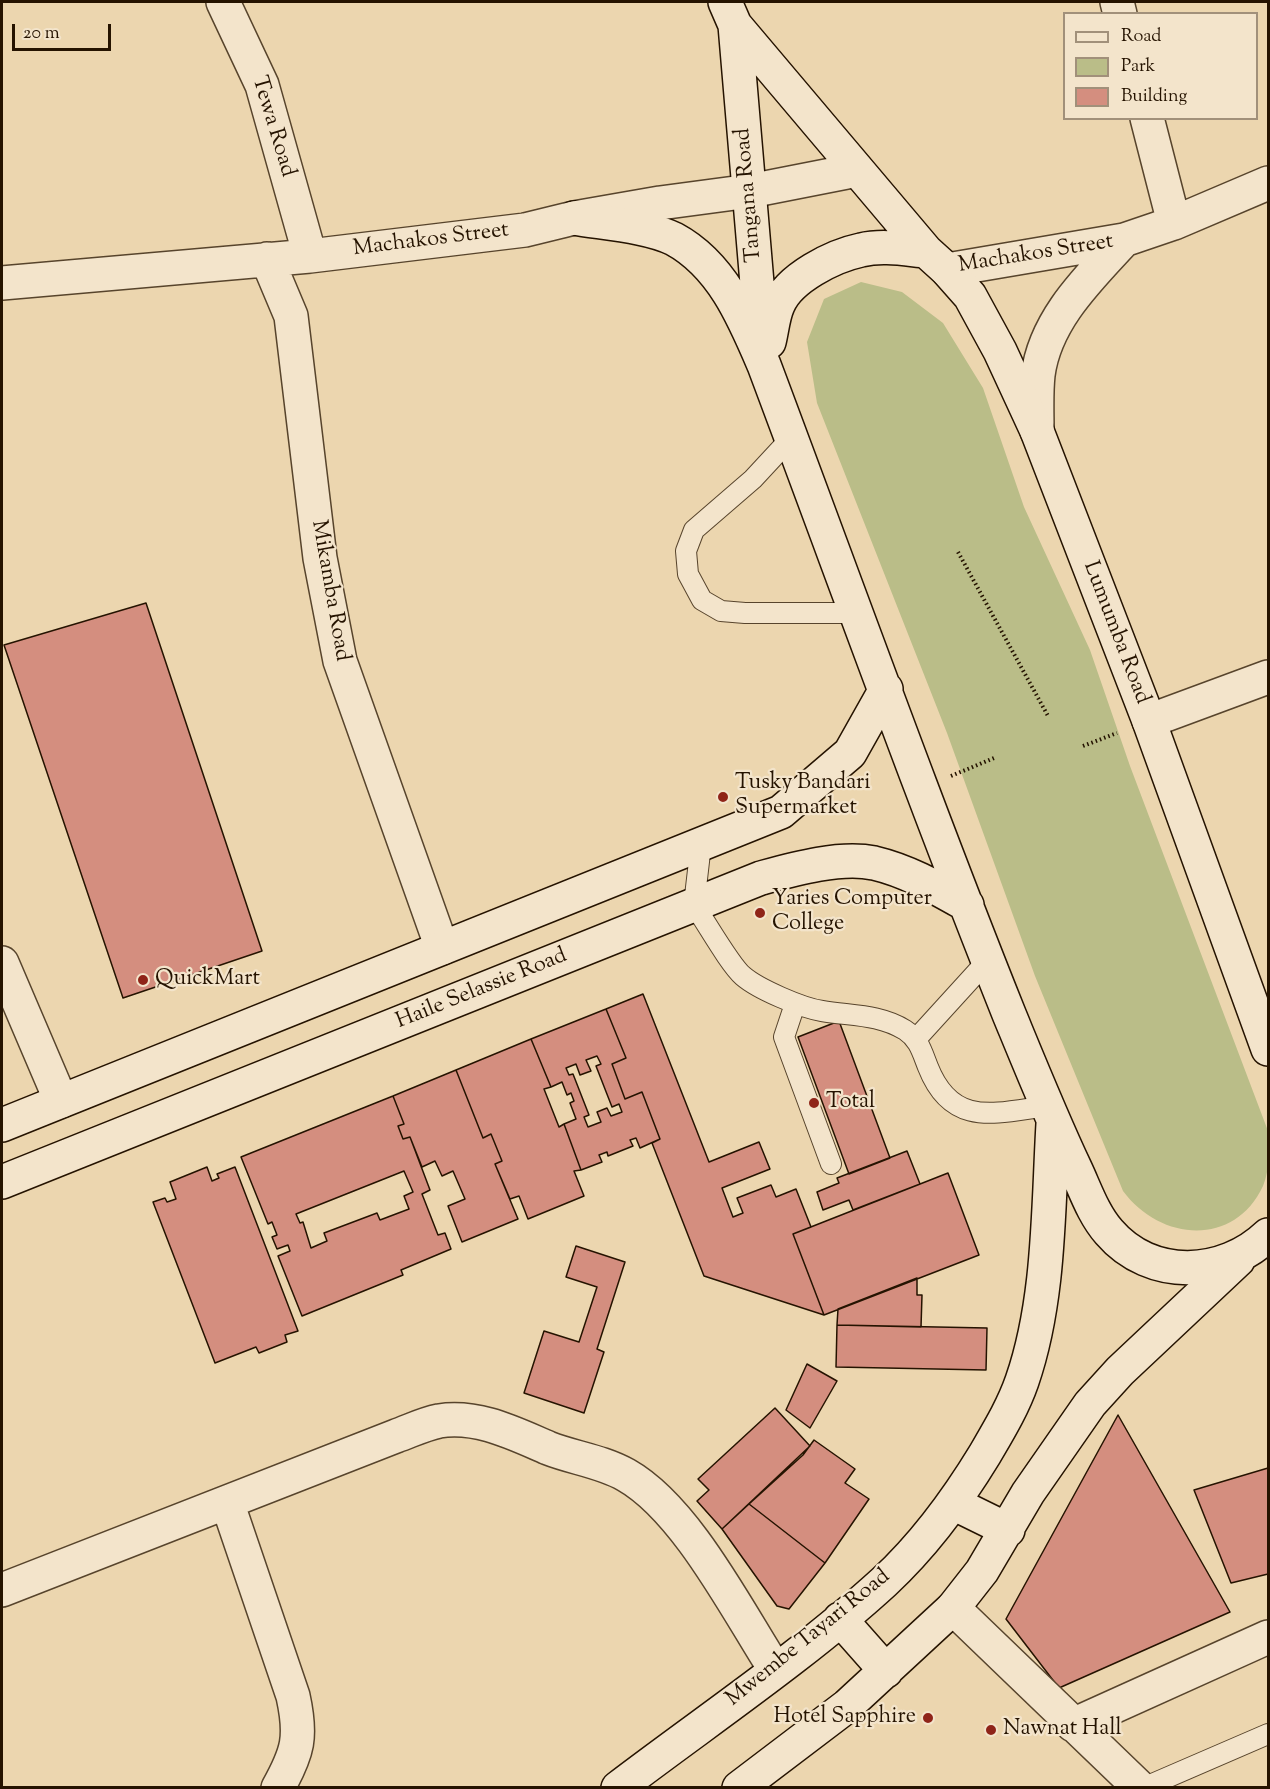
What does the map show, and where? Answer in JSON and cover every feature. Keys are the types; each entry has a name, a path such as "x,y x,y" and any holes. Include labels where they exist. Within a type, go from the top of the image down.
{"street":[{"name":"Tewa Road","path":"223,2 262,85 310,256"},
{"name":"Tangana Road","path":"730,13 857,170 937,260"},
{"name":"Tangana Road","path":"730,13 750,191 764,365"},
{"path":"1148,120 1174,223"},
{"name":"Machakos Street","path":"2,283 310,256 525,230 574,218 750,191 857,170"},
{"name":"Machakos Street","path":"764,365 778,304 800,278 829,261 861,250 894,247 937,260 1124,240 1174,223 1269,183"},
{"path":"574,218 661,235 683,246 718,277 742,313 764,365 988,960 1050,1114 1097,1216 1124,1246 1151,1261 1180,1268 1221,1264 1262,1240"},
{"name":"Machakos Street","path":"1036,431 1038,374 1051,332 1064,310 1089,278 1124,240"},
{"name":"Mikamba Road","path":"267,259 291,316 320,558 340,661 442,948"},
{"name":"Lumumba Road","path":"937,260 970,296 1000,351 1036,431 1149,721 1267,1042"},
{"path":"1149,721 1269,677"},
{"path":"2,1125 781,812 850,753 886,689"},
{"name":"Haile Selassie Road","path":"2,1182 760,878 803,867 873,863 919,878 967,905"},
{"path":"2,963 61,1101"},
{"name":"Mwembe Tayari Road","path":"618,1788 840,1619 885,1581 922,1542 953,1503 1007,1418 1022,1380 1030,1348 1041,1295 1050,1114"},
{"path":"739,1788 847,1706 953,1608 982,1571 1028,1493 1090,1404 1120,1371 1262,1240"},
{"path":"2,1590 437,1421 462,1419 491,1424 626,1475 656,1497 686,1530 775,1669"},
{"path":"227,1502 293,1696 299,1725 295,1754 278,1788"},
{"path":"953,1503 1008,1530"},
{"path":"953,1608 1073,1725 1142,1788"},
{"path":"840,1619 886,1671"},
{"path":"1073,1725 1269,1637"}],"lane":[{"path":"791,438 753,479 694,530 686,550 688,574 702,600 721,610 745,614 857,613"},
{"path":"701,844 694,905 743,976 795,1004 820,1011 870,1016 890,1022 917,1038 931,1075 941,1092 952,1103 983,1115 1050,1114"},
{"path":"917,1038 988,960"},
{"path":"795,1004 784,1037 831,1164"},
{"path":"1142,1788 1269,1734"}],"path":[{"path":"958,552 1048,716"},
{"path":"924,791 994,758"}],"green space":[{"path":"861,282 902,292 943,323 983,388 1024,507 1090,650 1130,766 1268,1131 1268,1166 1263,1186 1250,1206 1234,1220 1216,1228 1196,1230 1176,1228 1156,1220 1138,1208 1123,1191 1035,976 947,733 817,403 807,342 824,299"}],"building":[{"path":"146,603 262,951 123,998 4,645"},
{"path":"643,994 709,1162 759,1142 770,1169 722,1188 733,1217 743,1213 737,1198 771,1185 776,1197 796,1189 811,1227 793,1234 824,1315 704,1276 652,1143 660,1139 642,1092 625,1099 612,1064 626,1058 606,1009"},
{"path":"606,1009 626,1058 612,1064 625,1099 642,1092 660,1139 640,1148 636,1138 630,1140 633,1146 608,1156 607,1152 599,1155 602,1162 581,1170 564,1124 576,1119 570,1103 574,1101 571,1093 567,1095 562,1082 551,1087 531,1039","holes":["597,1056 601,1064 596,1066 612,1107 619,1104 622,1112 611,1116 607,1108 597,1112 601,1122 588,1127 584,1117 589,1115 573,1074 569,1075 566,1068 576,1064 580,1075 591,1071 586,1060"]},
{"path":"839,1021 890,1158 849,1174 798,1037"},
{"path":"531,1039 551,1087 544,1089 559,1127 564,1124 581,1170 574,1171 584,1196 528,1219 519,1196 510,1199 495,1164 502,1161 491,1134 483,1138 456,1070"},
{"path":"456,1070 483,1138 491,1134 502,1161 495,1164 518,1219 462,1242 448,1206 465,1199 453,1171 442,1176 435,1161 422,1167 410,1137 403,1139 398,1126 404,1124 393,1096"},
{"path":"393,1096 404,1124 398,1126 403,1139 410,1137 430,1190 422,1194 438,1235 445,1233 451,1249 401,1270 403,1275 302,1316 278,1256 290,1251 288,1245 277,1249 272,1237 277,1235 272,1222 268,1224 241,1157","holes":["404,1171 413,1192 404,1196 409,1209 380,1220 377,1213 324,1233 327,1241 311,1248 303,1222 300,1223 296,1214"]},
{"path":"907,1151 920,1184 853,1210 849,1200 823,1210 817,1192 839,1183 837,1178"},
{"path":"207,1167 212,1181 219,1178 217,1174 235,1167 298,1331 285,1335 287,1342 259,1353 256,1347 215,1363 153,1202 165,1198 167,1202 176,1199 170,1182"},
{"path":"948,1173 979,1255 824,1315 793,1234"},
{"path":"576,1246 625,1262 597,1349 604,1352 584,1413 524,1393 544,1331 579,1342 597,1287 566,1277"},
{"path":"917,1278 917,1295 922,1295 921,1327 837,1325 838,1309"},
{"path":"837,1325 987,1328 986,1370 836,1367"},
{"path":"807,1364 837,1381 810,1428 786,1410"},
{"path":"775,1408 810,1446 722,1529 697,1501 709,1490 698,1479"},
{"path":"1118,1415 1230,1612 1059,1688 1006,1619"},
{"path":"814,1440 855,1469 845,1483 869,1499 825,1563 749,1504 803,1455"},
{"path":"1268,1468 1268,1574 1231,1583 1194,1490"},
{"path":"749,1504 825,1563 789,1609 777,1606 722,1529"}],"place":[{"name":"Tusky Bandari Supermarket","path":"723,797"},
{"name":"Yaries Computer College","path":"760,913"},
{"name":"QuickMart","path":"143,980"},
{"name":"Total","path":"814,1103"},
{"name":"Hotel Sapphire","path":"928,1718"},
{"name":"Nawnat Hall","path":"991,1730"}]}
